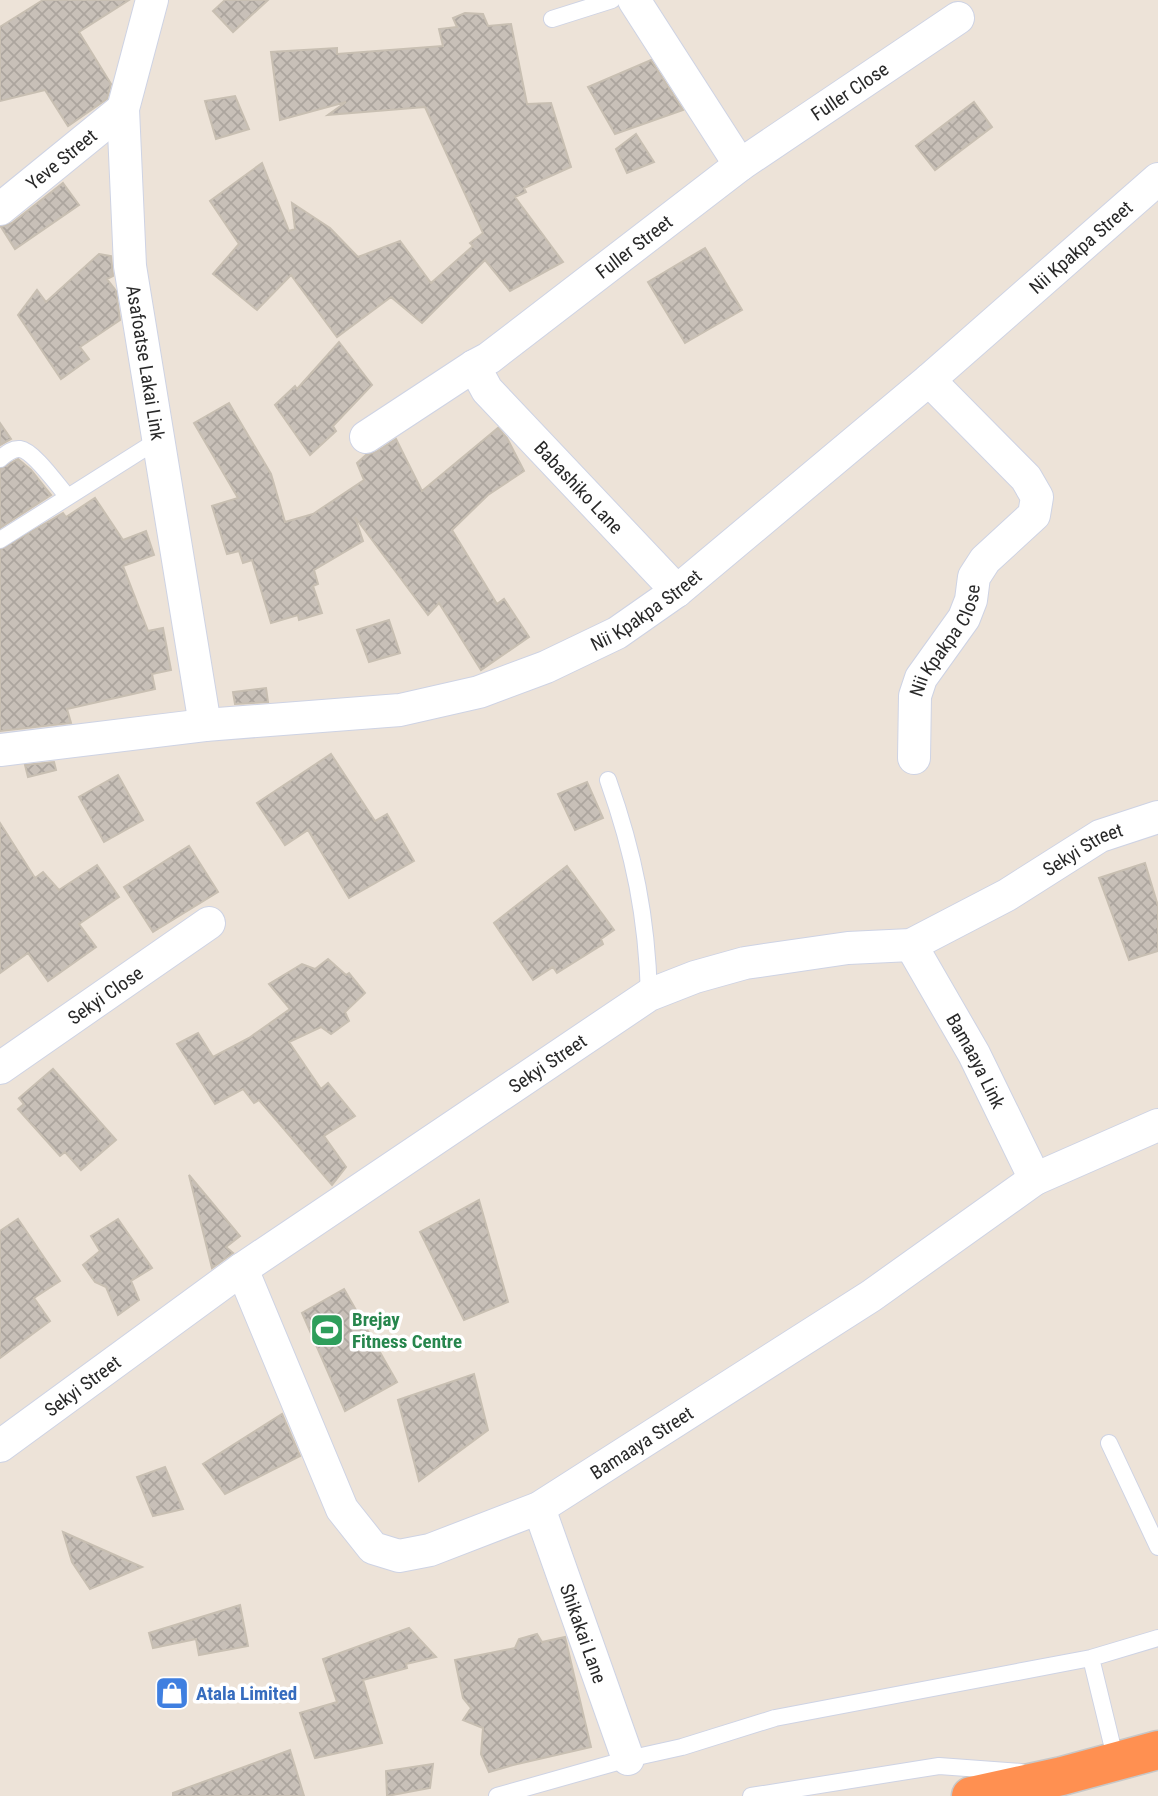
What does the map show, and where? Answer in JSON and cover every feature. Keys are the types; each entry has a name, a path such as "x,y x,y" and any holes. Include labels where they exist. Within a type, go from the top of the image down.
{"highway":[{"path":"971,1796 1062,1776 1158,1750"}],"street":[{"name":"Asafoatse Lakai Link","path":"152,0 123,109 131,266 205,725"},
{"path":"634,0 740,165"},
{"name":"Fuller Close","path":"740,165 958,18"},
{"name":"Yeve Street","path":"0,209 123,109"},
{"name":"Fuller Street","path":"366,437 477,373 489,358 740,165"},
{"name":"Nii Kpakpa Street","path":"0,750 205,725 400,709 479,692 546,667 617,633 677,591 929,380 1158,179"},
{"name":"Babashiko Lane","path":"477,373 486,390 677,591"},
{"name":"Nii Kpakpa Close","path":"914,758 915,696 921,678 964,618 971,600 974,577 979,569 985,560 1034,515 1037,497 1027,478 929,380"},
{"name":"Sekyi Street","path":"0,1446 242,1269 649,995 695,977 745,963 848,948 911,945 1007,895 1100,836 1158,817"},
{"name":"Sekyi Close","path":"0,1068 208,923"},
{"name":"Bamaaya Link","path":"911,945 974,1054 1035,1179"},
{"name":"Bamaaya Street","path":"242,1269 342,1509 373,1548 399,1556 430,1550 539,1508 871,1296 1035,1179 1158,1125"},
{"name":"Shikakai Lane","path":"539,1508 628,1759"}],"lane":[{"path":"552,19 611,0"},
{"path":"0,540 158,440"},
{"path":"0,458 12,450 21,449 30,453 68,497"},
{"path":"608,780 634,863 647,940 649,995"},
{"path":"1108,1443 1158,1547"},
{"path":"497,1796 628,1759 682,1747 775,1718 1091,1658 1158,1638"},
{"path":"1091,1658 1116,1762"},
{"path":"751,1796 939,1766 1062,1776"}],"building":[{"path":"43,0 129,0 79,32 111,84 107,99 68,126 45,90 0,101 0,27"},
{"path":"225,0 268,0 233,32 213,11"},
{"path":"465,13 483,14 488,26 511,24 527,104 551,103 571,167 524,188 526,192 515,197 563,262 510,291 485,260 422,323 391,297 337,337 291,275 257,310 213,274 239,244 210,201 262,163 289,231 295,229 292,203 330,228 358,257 400,241 431,283 473,246 470,243 483,233 425,107 328,115 346,102 280,120 271,52 337,48 337,54 443,46 439,29 457,27 453,18"},
{"path":"651,60 683,110 615,134 588,87"},
{"path":"235,96 249,129 216,139 205,101"},
{"path":"974,102 992,127 935,170 916,146"},
{"path":"636,134 654,162 627,173 616,149"},
{"path":"63,183 79,205 15,249 1,227 12,223"},
{"path":"705,248 742,310 685,343 648,282"},
{"path":"99,254 111,256 113,276 107,279 116,291 120,320 80,347 89,359 61,379 18,315 37,290 46,302"},
{"path":"339,342 372,385 333,426 336,431 310,455 275,405 295,386 297,389"},
{"path":"229,403 271,474 285,522 313,514 364,480 357,463 396,439 422,491 498,428 507,438 524,471 488,495 452,530 497,604 504,599 529,637 481,670 439,603 428,615 355,517 363,541 314,570 318,584 313,586 322,613 299,620 298,615 271,623 252,560 243,563 239,551 227,554 212,506 238,498 194,423"},
{"path":"0,423 11,439 0,445"},
{"path":"18,459 31,470 51,495 0,528 0,469"},
{"path":"95,498 123,540 146,531 154,555 123,566 148,631 163,628 171,670 152,674 155,689 67,709 71,723 0,731 0,550 63,513 66,517"},
{"path":"389,620 400,653 369,662 357,630"},
{"path":"266,688 268,702 235,704 233,692"},
{"path":"331,754 375,821 387,814 414,861 349,898 308,830 285,845 257,803"},
{"path":"54,762 56,770 28,777 25,765"},
{"path":"118,775 143,820 104,842 79,797"},
{"path":"587,782 603,818 575,830 558,794"},
{"path":"0,823 35,878 43,872 59,890 97,865 119,897 79,924 96,947 48,981 28,953 0,973"},
{"path":"189,846 218,892 153,932 124,887"},
{"path":"1145,863 1158,906 1158,951 1129,960 1099,878"},
{"path":"567,866 614,930 601,939 603,944 557,973 553,967 533,980 494,923"},
{"path":"328,959 346,975 349,973 365,993 345,1012 349,1021 331,1034 321,1027 289,1042 321,1089 328,1083 355,1116 324,1136 346,1167 332,1185 259,1100 254,1103 243,1089 215,1104 177,1044 198,1033 213,1057 249,1038 290,1009 269,984 302,964 315,969"},
{"path":"53,1069 116,1140 81,1170 65,1152 60,1156 18,1109 24,1104 19,1098"},
{"path":"189,1175 240,1236 226,1247 233,1253 212,1268"},
{"path":"479,1200 508,1302 464,1320 420,1232"},
{"path":"18,1219 60,1281 34,1298 50,1321 0,1358 0,1231"},
{"path":"118,1219 152,1268 131,1281 139,1300 118,1315 106,1287 95,1282 83,1265 100,1251 91,1236"},
{"path":"344,1289 397,1382 345,1411 302,1313"},
{"path":"474,1374 488,1430 419,1481 398,1400"},
{"path":"282,1414 300,1456 225,1494 203,1464"},
{"path":"165,1467 183,1509 153,1516 137,1477"},
{"path":"63,1532 142,1567 90,1589 72,1562"},
{"path":"240,1605 248,1646 199,1655 196,1639 153,1648 149,1633"},
{"path":"409,1628 436,1657 406,1664 407,1668 363,1680 382,1743 315,1758 300,1713 337,1702 323,1659"},
{"path":"537,1634 542,1642 565,1637 591,1747 489,1772 481,1754 483,1728 463,1720 471,1708 463,1698 455,1660 515,1648 519,1639"},
{"path":"290,1750 304,1796 173,1796 173,1793"},
{"path":"433,1764 430,1788 387,1796 386,1771"}],"place":[{"name":"Brejay Fitness Centre","path":"327,1330"},
{"name":"Atala Limited","path":"172,1693"}]}
